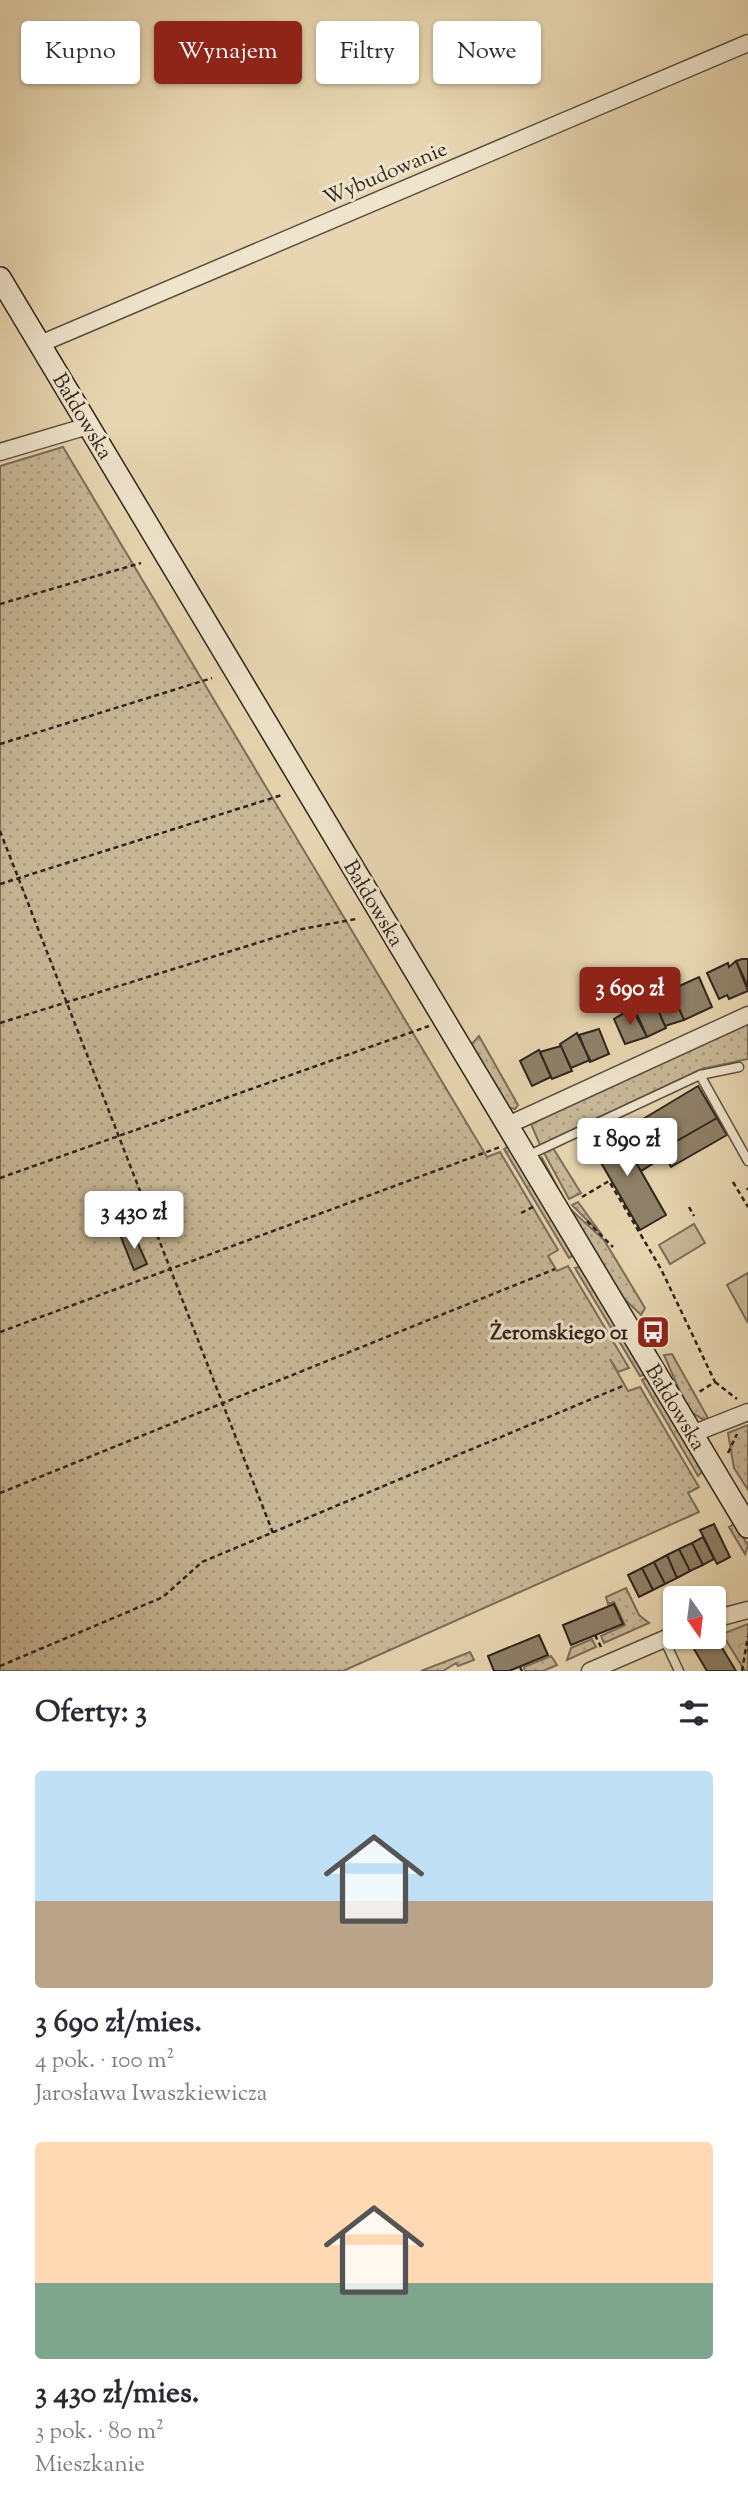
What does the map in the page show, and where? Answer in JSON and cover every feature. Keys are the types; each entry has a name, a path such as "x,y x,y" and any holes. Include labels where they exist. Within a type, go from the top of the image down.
{"street":[{"name":"Wybudowanie","path":"40,344 748,43"},
{"name":"Bałdowska","path":"0,278 748,1527"},
{"path":"0,452 89,426"},
{"path":"508,1125 748,1015"},
{"path":"692,1434 743,1406"},
{"path":"726,1613 748,1599"},
{"path":"726,1615 748,1610"},
{"path":"590,1671 663,1640"}],"lane":[{"path":"527,1156 700,1075 739,1067"},
{"path":"700,1075 748,1161"},
{"path":"673,1649 679,1671"}],"path":[{"path":"0,604 141,563"},
{"path":"0,744 212,678"},
{"path":"0,884 282,795"},
{"path":"0,831 272,1533"},
{"path":"0,1023 302,929 356,919"},
{"path":"0,1178 429,1026"},
{"path":"0,1332 499,1147"},
{"path":"582,1197 608,1181 647,1244 683,1312 693,1341 715,1382 743,1406"},
{"path":"733,1182 748,1207"},
{"path":"521,1213 535,1206"},
{"path":"689,1207 694,1216"},
{"path":"587,1221 613,1247"},
{"path":"647,1244 652,1241"},
{"path":"0,1493 555,1269"},
{"path":"699,1392 715,1382"},
{"path":"0,1666 163,1597 202,1562 625,1385"},
{"path":"728,1453 738,1432"},
{"path":"595,1635 601,1647"},
{"path":"743,1671 748,1636"}],"green space":[{"path":"63,447 487,1157 500,1152 558,1250 548,1256 557,1271 568,1266 629,1368 618,1372 610,1359 628,1391 640,1387 699,1487 688,1493 699,1512 343,1671 0,1671 0,466"},
{"path":"748,1022 748,1059 702,1069 540,1145 531,1124"},
{"path":"479,1036 518,1105 515,1109 507,1107 472,1049 472,1044"},
{"path":"511,1148 574,1255 569,1258 504,1149"},
{"path":"553,1148 581,1193 569,1199 544,1153"},
{"path":"542,1158 568,1207 604,1240 645,1308 641,1315 618,1293 541,1161"},
{"path":"578,1202 602,1235 572,1205"},
{"path":"694,1224 705,1243 670,1264 659,1245"},
{"path":"579,1267 647,1374 640,1376 575,1268"},
{"path":"748,1273 748,1323 727,1285"},
{"path":"672,1354 708,1418 704,1420 688,1410 664,1355"},
{"path":"650,1376 704,1470 698,1476 642,1380"},
{"path":"748,1425 748,1490 734,1468 728,1433"},
{"path":"734,1524 748,1545 745,1554 729,1527"},
{"path":"626,1588 639,1615 649,1623 604,1643 601,1636 625,1625 614,1602 608,1604 606,1597"},
{"path":"748,1624 748,1671 745,1671 726,1640 726,1632"},
{"path":"592,1639 596,1647 567,1660 571,1648"},
{"path":"470,1652 474,1660 458,1666 456,1663 443,1671 421,1671"},
{"path":"551,1656 557,1665 543,1671 525,1671 524,1667"}],"building":[{"path":"748,959 748,987 736,961"},
{"path":"736,961 748,991 729,999 727,995 719,999 707,973 728,963 729,967"},
{"path":"699,977 712,1007 684,1020 672,993 679,991 677,987"},
{"path":"671,990 684,1020 665,1026 654,1001"},
{"path":"654,1001 666,1028 647,1037 635,1010 654,1004"},
{"path":"632,1008 647,1037 625,1044 614,1019"},
{"path":"599,1029 609,1054 590,1062 579,1035"},
{"path":"577,1033 590,1060 571,1068 560,1044"},
{"path":"561,1046 572,1071 552,1079 540,1052"},
{"path":"539,1050 551,1077 532,1086 520,1061"},
{"path":"698,1086 717,1118 661,1150 643,1119"},
{"path":"717,1118 727,1135 671,1167 661,1150"},
{"path":"643,1119 665,1156 641,1171 631,1155 639,1149 626,1129"},
{"path":"615,1126 666,1215 640,1230 589,1142"},
{"path":"133,1232 147,1264 134,1270 121,1237"},
{"path":"714,1524 730,1557 717,1564 700,1530"},
{"path":"703,1537 714,1559 703,1565 692,1543"},
{"path":"692,1543 703,1565 690,1571 679,1549"},
{"path":"679,1549 690,1571 677,1578 667,1555"},
{"path":"667,1555 677,1578 665,1584 654,1562"},
{"path":"654,1562 665,1584 653,1590 642,1568"},
{"path":"642,1568 653,1590 639,1597 628,1575"},
{"path":"614,1604 623,1624 571,1645 563,1625"},
{"path":"539,1635 548,1655 509,1671 494,1671 488,1656"},
{"path":"694,1649 723,1649 736,1671 707,1671"}],"place":[{"name":"Żeromskiego 01","path":"653,1332"}]}
